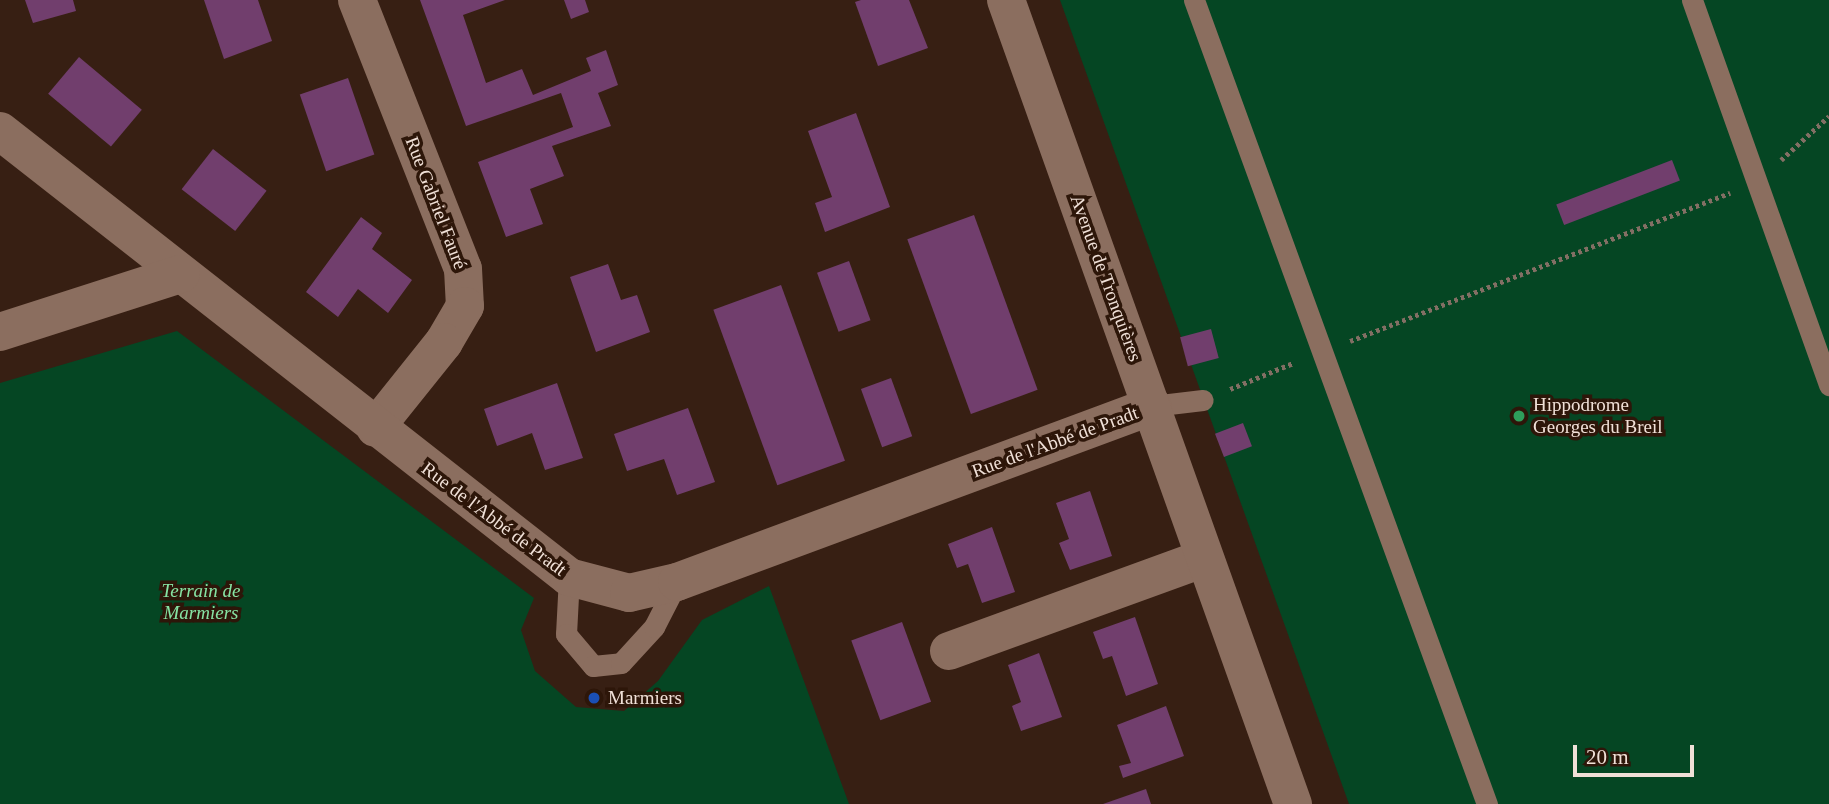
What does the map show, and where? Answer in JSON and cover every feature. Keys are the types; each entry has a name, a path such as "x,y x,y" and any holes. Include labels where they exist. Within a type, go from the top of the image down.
{"street":[{"name":"Rue Gabriel Fauré","path":"357,0 463,269 465,306 444,342 375,428"},
{"name":"Avenue de Tronquières","path":"1006,0 1293,804"},
{"name":"Rue de l'Abbé de Pradt","path":"0,131 375,428 569,577 629,593 677,582 1152,406"},
{"path":"0,332 181,274"},
{"path":"949,651 1204,558"}],"lane":[{"path":"1194,0 1325,351 1487,804"},
{"path":"1692,0 1755,184 1829,385"},
{"path":"1152,406 1203,400"},
{"path":"569,577 566,634 593,666 621,663 654,627 677,582"}],"path":[{"path":"1203,400 1755,184 1829,116"}],"green space":[{"name":"Hippodrome Georges du Breil","path":"1060,0 1829,0 1829,804 1349,804"},
{"name":"Terrain de Marmiers","path":"177,331 534,598 521,630 535,671 576,707 624,711 658,681 702,620 769,586 849,804 0,804 0,383"}],"building":[{"path":"25,0 73,0 76,11 33,23"},
{"path":"204,0 258,0 272,41 224,59"},
{"path":"420,0 505,0 463,15 486,83 522,69 533,95 591,71 586,58 606,50 618,85 598,93 611,126 552,146 564,176 530,189 543,224 506,237 478,162 573,127 561,93 466,126"},
{"path":"564,0 585,0 589,12 571,19"},
{"path":"909,0 928,48 878,66 855,2"},
{"path":"79,57 142,110 111,146 48,94"},
{"path":"348,78 374,155 326,171 300,95"},
{"path":"856,113 890,207 825,232 815,203 832,197 808,131"},
{"path":"213,149 267,191 235,231 182,189"},
{"path":"1672,160 1680,181 1564,225 1556,204"},
{"path":"974,215 1038,390 971,414 907,239"},
{"path":"361,217 382,233 372,249 412,280 388,313 358,289 338,317 306,292"},
{"path":"849,261 871,320 839,332 817,273"},
{"path":"608,264 621,300 637,295 650,332 596,352 570,277"},
{"path":"781,285 845,461 777,485 713,310"},
{"path":"1211,329 1219,358 1188,366 1180,337"},
{"path":"891,378 912,436 882,447 861,389"},
{"path":"557,383 583,458 545,470 532,433 497,446 484,409"},
{"path":"688,408 715,482 677,495 664,459 627,471 614,434"},
{"path":"1243,423 1252,446 1224,457 1215,434"},
{"path":"1090,491 1112,556 1070,570 1059,543 1069,539 1056,503"},
{"path":"992,527 1015,592 982,603 968,564 957,568 948,544"},
{"path":"1135,617 1158,684 1126,696 1112,656 1103,659 1093,632"},
{"path":"902,622 931,702 880,720 851,640"},
{"path":"1039,653 1062,717 1021,731 1012,706 1021,702 1008,665"},
{"path":"1166,706 1184,756 1123,778 1119,766 1131,763 1117,725"},
{"path":"1146,789 1151,804 1103,804"}],"place":[{"name":"Hippodrome Georges du Breil","path":"1519,416"},
{"name":"Marmiers","path":"594,698"}]}
